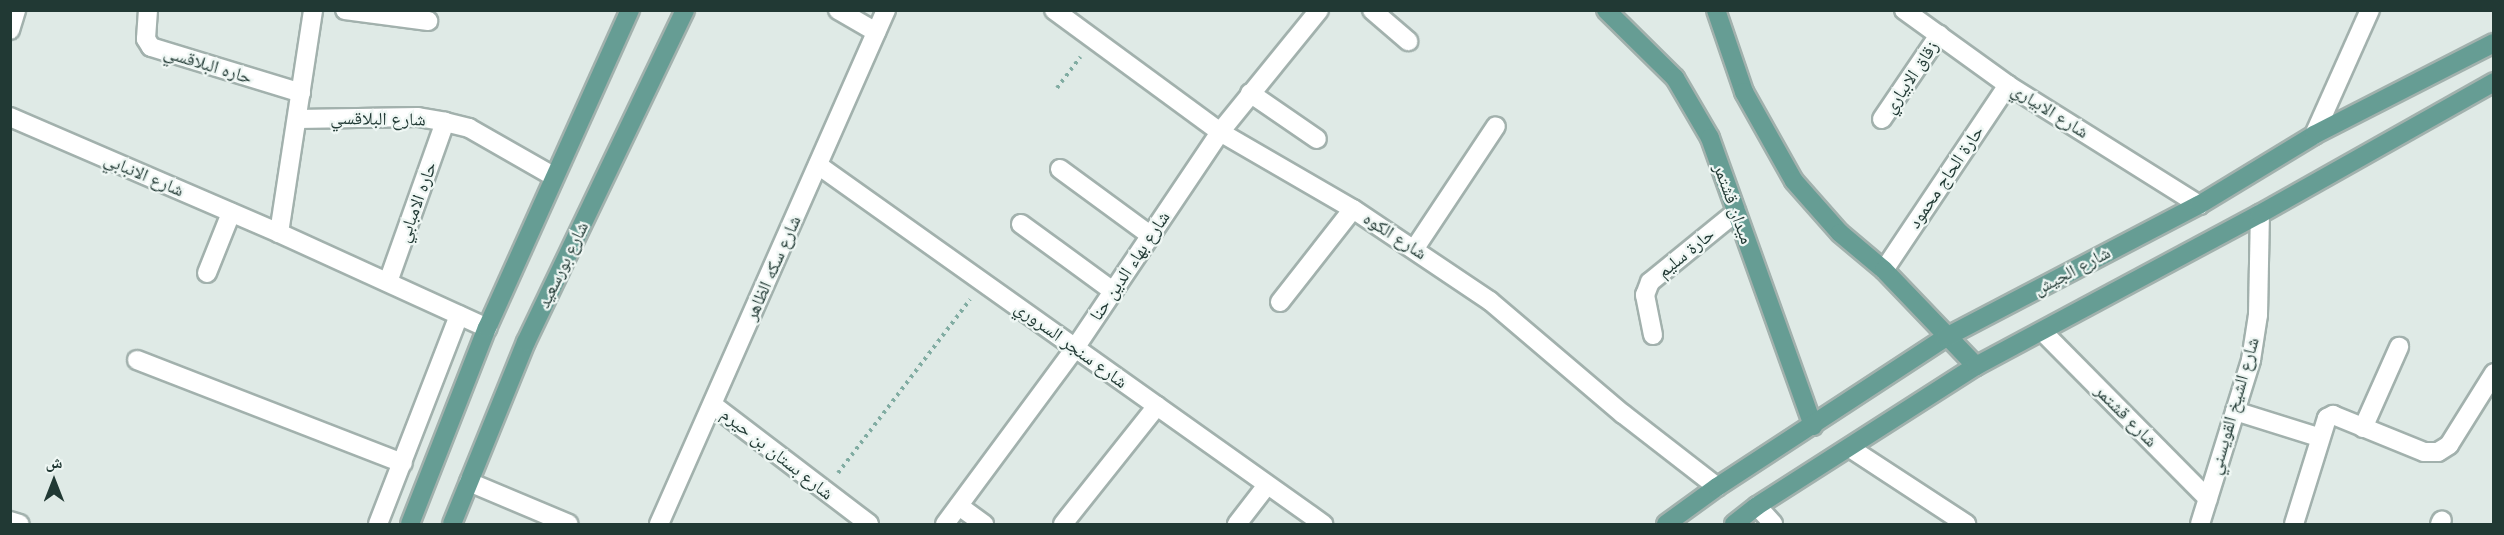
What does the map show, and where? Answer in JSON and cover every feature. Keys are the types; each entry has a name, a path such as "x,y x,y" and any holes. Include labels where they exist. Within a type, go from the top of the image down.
{"main road":[{"path":"410,525 487,328 553,176 630,10"},
{"name":"شارع بورسعيد","path":"452,525 526,342 685,10"},
{"name":"ميدان قشتمر","path":"1606,10 1651,52 1694,107 1736,212 1813,426"},
{"path":"1716,10 1744,92 1775,153 1832,225 1884,270 1976,366"},
{"name":"شارع الجيش","path":"1666,525 1717,487 1946,337 2199,205 2313,135 2493,43"},
{"path":"1734,525 1757,506 1976,366 2044,333 2493,82"}],"street":[{"name":"حاره البلاقسي","path":"148,10 146,39 160,52 301,93"},
{"path":"279,232 313,10"},
{"path":"345,10 428,21"},
{"path":"838,10 876,32"},
{"name":"شارع سكه الظاهر","path":"659,525 886,10"},
{"name":"شارع الكوه","path":"1054,10 1220,132 1353,209 1414,248 1490,302 1623,414 1717,487"},
{"name":"شارع بهاء الدين حنا","path":"945,525 1075,348 1220,132 1319,10"},
{"path":"1372,10 1408,41"},
{"name":"شارع الابياري","path":"1904,10 2008,85 2199,205"},
{"path":"2313,135 2370,10"},
{"name":"زقاق الابياري","path":"1882,119 1940,35"},
{"name":"حارة الحاج محمود","path":"1884,270 2008,85"},
{"path":"1250,93 1317,139"},
{"name":"شارع الانبابي","path":"10,117 279,232 487,328"},
{"name":"شارع البلاقسي","path":"297,119 417,117 445,122 469,129 553,176"},
{"name":"حاره الامبابي","path":"388,282 445,122"},
{"path":"1414,248 1496,126"},
{"name":"شارع سنجر السروري","path":"818,165 1323,525"},
{"path":"1060,169 1150,235"},
{"path":"1280,302 1353,209"},
{"name":"حارة سليم","path":"1653,335 1645,295 1650,282 1736,212"},
{"path":"207,273 231,213"},
{"name":"شارع الشيخ القويسني","path":"2200,525 2251,360 2258,315 2260,214"},
{"path":"1021,224 1113,291"},
{"path":"378,525 459,315"},
{"name":"شارع قشتمر","path":"2044,333 2208,499"},
{"path":"2363,428 2399,346"},
{"path":"137,360 403,463"},
{"path":"2294,525 2323,422 2333,416 2424,452 2438,452 2449,445 2493,373"},
{"name":"شارع بستان بن حيرم","path":"713,405 869,525"},
{"path":"1063,525 1157,406"},
{"path":"2235,411 2318,437"},
{"path":"1850,448 1966,525"},
{"path":"469,482 569,525"},
{"path":"1237,525 1267,485"},
{"path":"959,506 984,525"},
{"path":"1757,506 1773,525"},
{"path":"10,521 20,525"}],"path":[{"path":"1057,88 1093,39"},
{"path":"825,491 984,283"}]}
